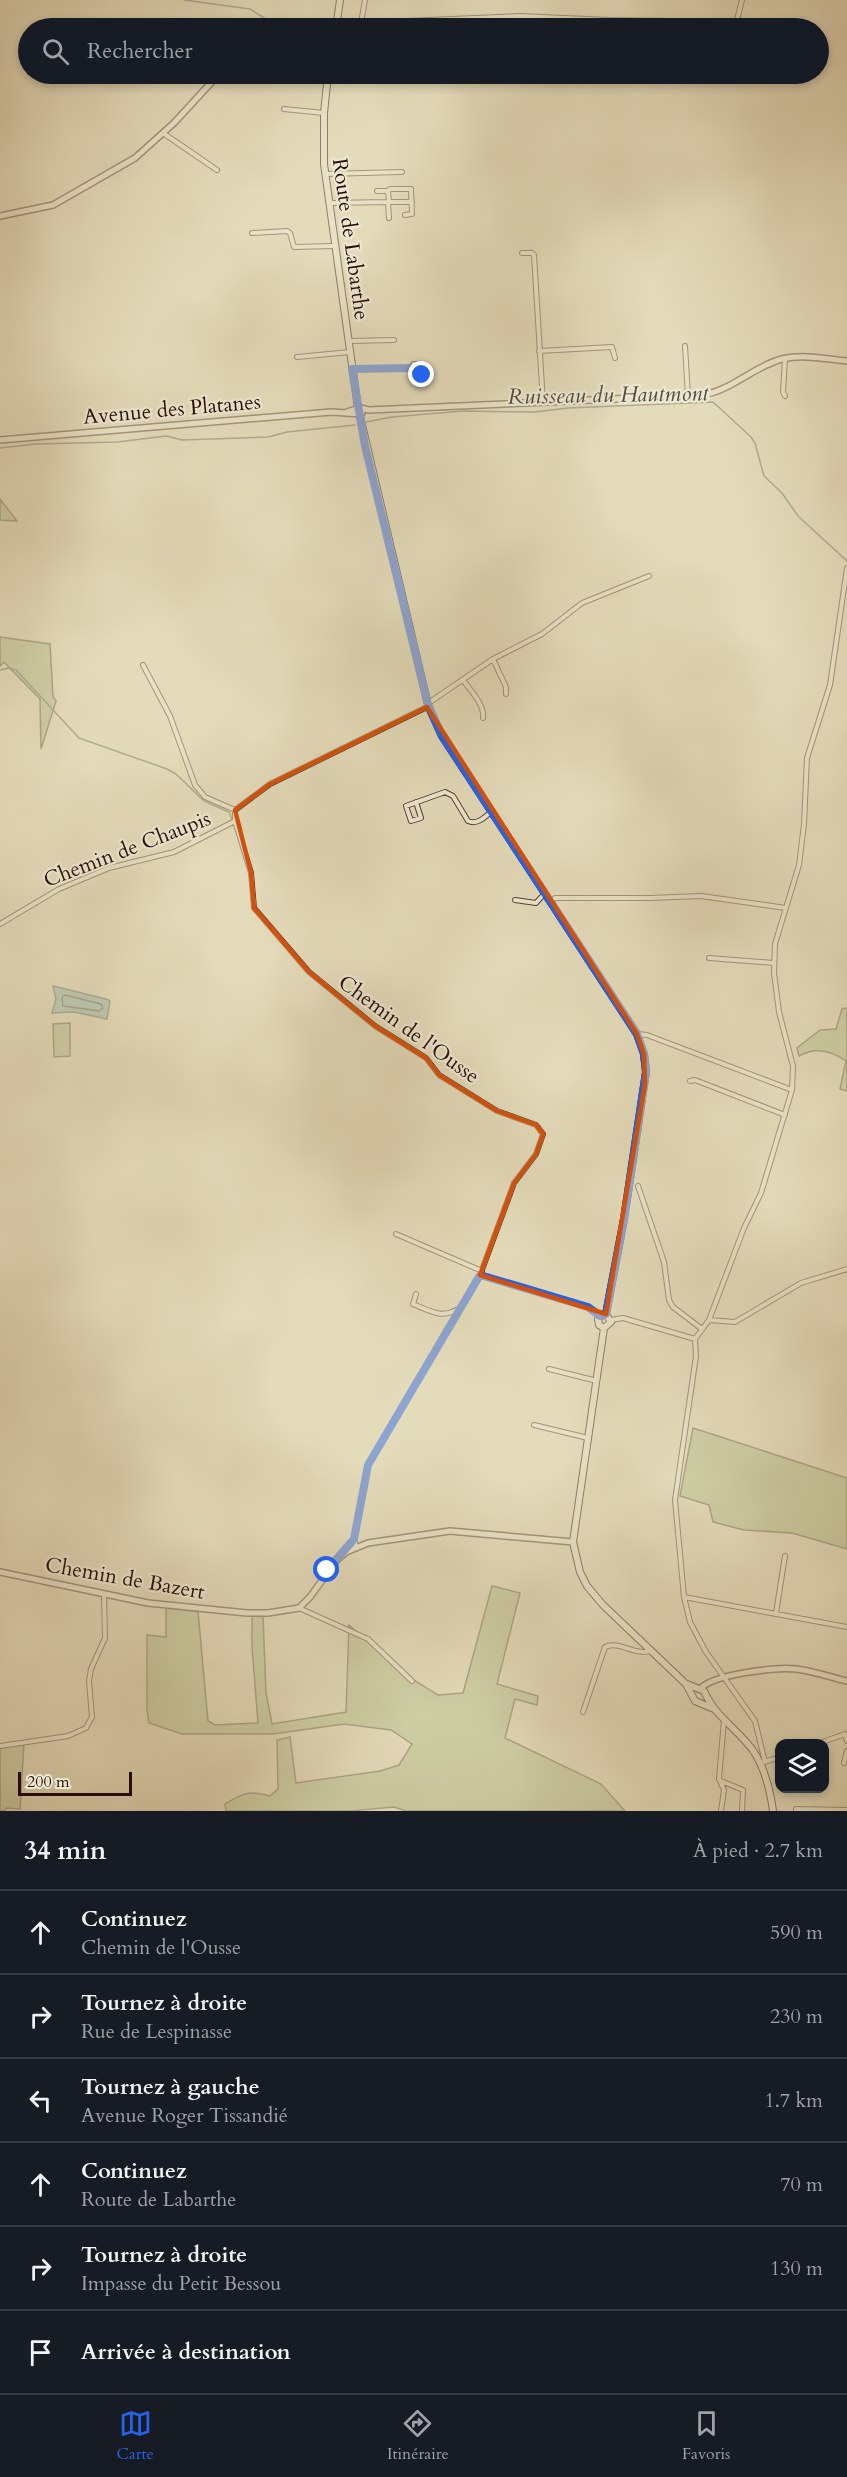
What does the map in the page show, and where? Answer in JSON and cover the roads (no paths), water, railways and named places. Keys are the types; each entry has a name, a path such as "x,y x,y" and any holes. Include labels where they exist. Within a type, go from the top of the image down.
{"main road":[{"path":"337,18 340,0"},
{"name":"Route de Labarthe","path":"327,84 324,113 324,174 358,411 428,705 442,736 637,1034 644,1054 646,1072 624,1219 606,1317"},
{"path":"606,1317 610,1326 604,1328 598,1323 606,1317"},
{"path":"604,1328 573,1542 580,1572 586,1586 603,1605 686,1684 694,1699 714,1709"},
{"path":"686,1684 702,1691 714,1709 763,1763 773,1811"},
{"path":"692,1695 702,1691"},
{"path":"699,1702 704,1700 702,1691"}],"street":[{"path":"361,18 364,0"},
{"path":"738,18 742,0"},
{"path":"463,18 504,16 567,18"},
{"path":"0,216 38,210 60,201 135,158 163,133 210,84"},
{"path":"284,109 324,113"},
{"path":"163,133 217,170"},
{"path":"324,174 402,172"},
{"path":"377,191 410,188 412,214 405,215"},
{"path":"388,191 389,218"},
{"path":"328,203 412,202"},
{"path":"252,233 287,231 290,233 291,245 294,248 334,246"},
{"path":"522,253 534,255 543,403"},
{"path":"348,341 394,340"},
{"path":"685,346 688,396"},
{"path":"539,351 612,347 615,358"},
{"path":"297,357 350,352"},
{"path":"358,411 688,396 716,391 785,358 804,357 847,361"},
{"path":"785,358 783,392 785,396"},
{"path":"352,369 412,368"},
{"name":"Avenue des Platanes","path":"0,440 358,411"},
{"path":"775,1759 763,1763 755,1721 706,1652 690,1622 684,1597 675,1500 696,1356 695,1338 709,1320 744,1228 761,1193 792,1090 793,1066 779,1012 774,963 775,944 799,865 804,824 807,758 830,685 847,568"},
{"path":"143,665 170,716 198,789 211,801 235,810 270,784 428,705 493,659 542,634 582,603 649,576"},
{"path":"493,659 506,687 506,694"},
{"path":"463,680 484,713 483,718"},
{"path":"416,802 421,818 411,821 406,806 416,802 445,792 449,794 468,821 477,823 492,812"},
{"name":"Chemin de l'Ousse","path":"235,810 235,821 252,873 254,908 259,916 277,932 309,972 375,1026 426,1058 439,1075 497,1111 536,1125 543,1134 536,1154 514,1183 481,1273 368,1465 354,1539 356,1547"},
{"name":"Chemin de Chaupis","path":"0,924 59,889 109,868 174,852 235,821"},
{"path":"515,900 536,903 545,892"},
{"path":"551,901 555,898 640,899 701,896 786,908"},
{"path":"709,958 774,963"},
{"path":"637,1034 647,1035 792,1090"},
{"path":"690,1081 695,1080 785,1115"},
{"path":"638,1186 664,1262 669,1300 673,1307 702,1329"},
{"path":"396,1234 481,1273 588,1307 606,1317 622,1318 695,1338"},
{"path":"709,1320 735,1322 801,1283 847,1269"},
{"path":"416,1294 413,1304 436,1314 448,1314 461,1307"},
{"path":"549,1369 597,1381"},
{"path":"534,1425 588,1438"},
{"path":"412,1682 368,1639 299,1608 310,1597 327,1570 344,1553 356,1547 388,1539 450,1531 573,1542"},
{"name":"Chemin de l'Ousse","path":"344,1553 354,1539"},
{"path":"776,1613 785,1556"},
{"name":"Chemin de Bazert","path":"0,1572 148,1603 247,1613 268,1613 299,1608"},
{"path":"0,1746 68,1736 79,1732 90,1723 92,1717 89,1681 91,1669 105,1638 104,1595"},
{"path":"684,1597 847,1627"},
{"path":"583,1712 602,1662 605,1647 612,1644 642,1653 650,1650"},
{"path":"702,1691 713,1682 769,1669 796,1669 847,1681"},
{"path":"721,1811 724,1790 721,1781 724,1720"},
{"path":"829,1739 845,1734 847,1741"},
{"path":"844,1763 847,1751"},
{"path":"721,1781 743,1790 742,1811"},
{"path":"796,1811 802,1809 847,1810"}],"water":[{"path":"53,986 110,1001 107,1019 74,1012 52,1013 56,999"}],"waterway":[{"path":"184,0 250,9 264,18"},
{"name":"Ruisseau du Hautmont","path":"366,422 392,417 463,411 535,412 568,408 713,402 751,437 755,443 764,476 782,493 798,516 847,561"},
{"name":"Ruisseau du Hautmont","path":"0,448 35,444 118,442 166,436 182,440 268,437 287,432 355,425"},
{"path":"0,670 8,668 16,670 79,738 167,769 176,774 204,801 229,812 233,821"}]}
